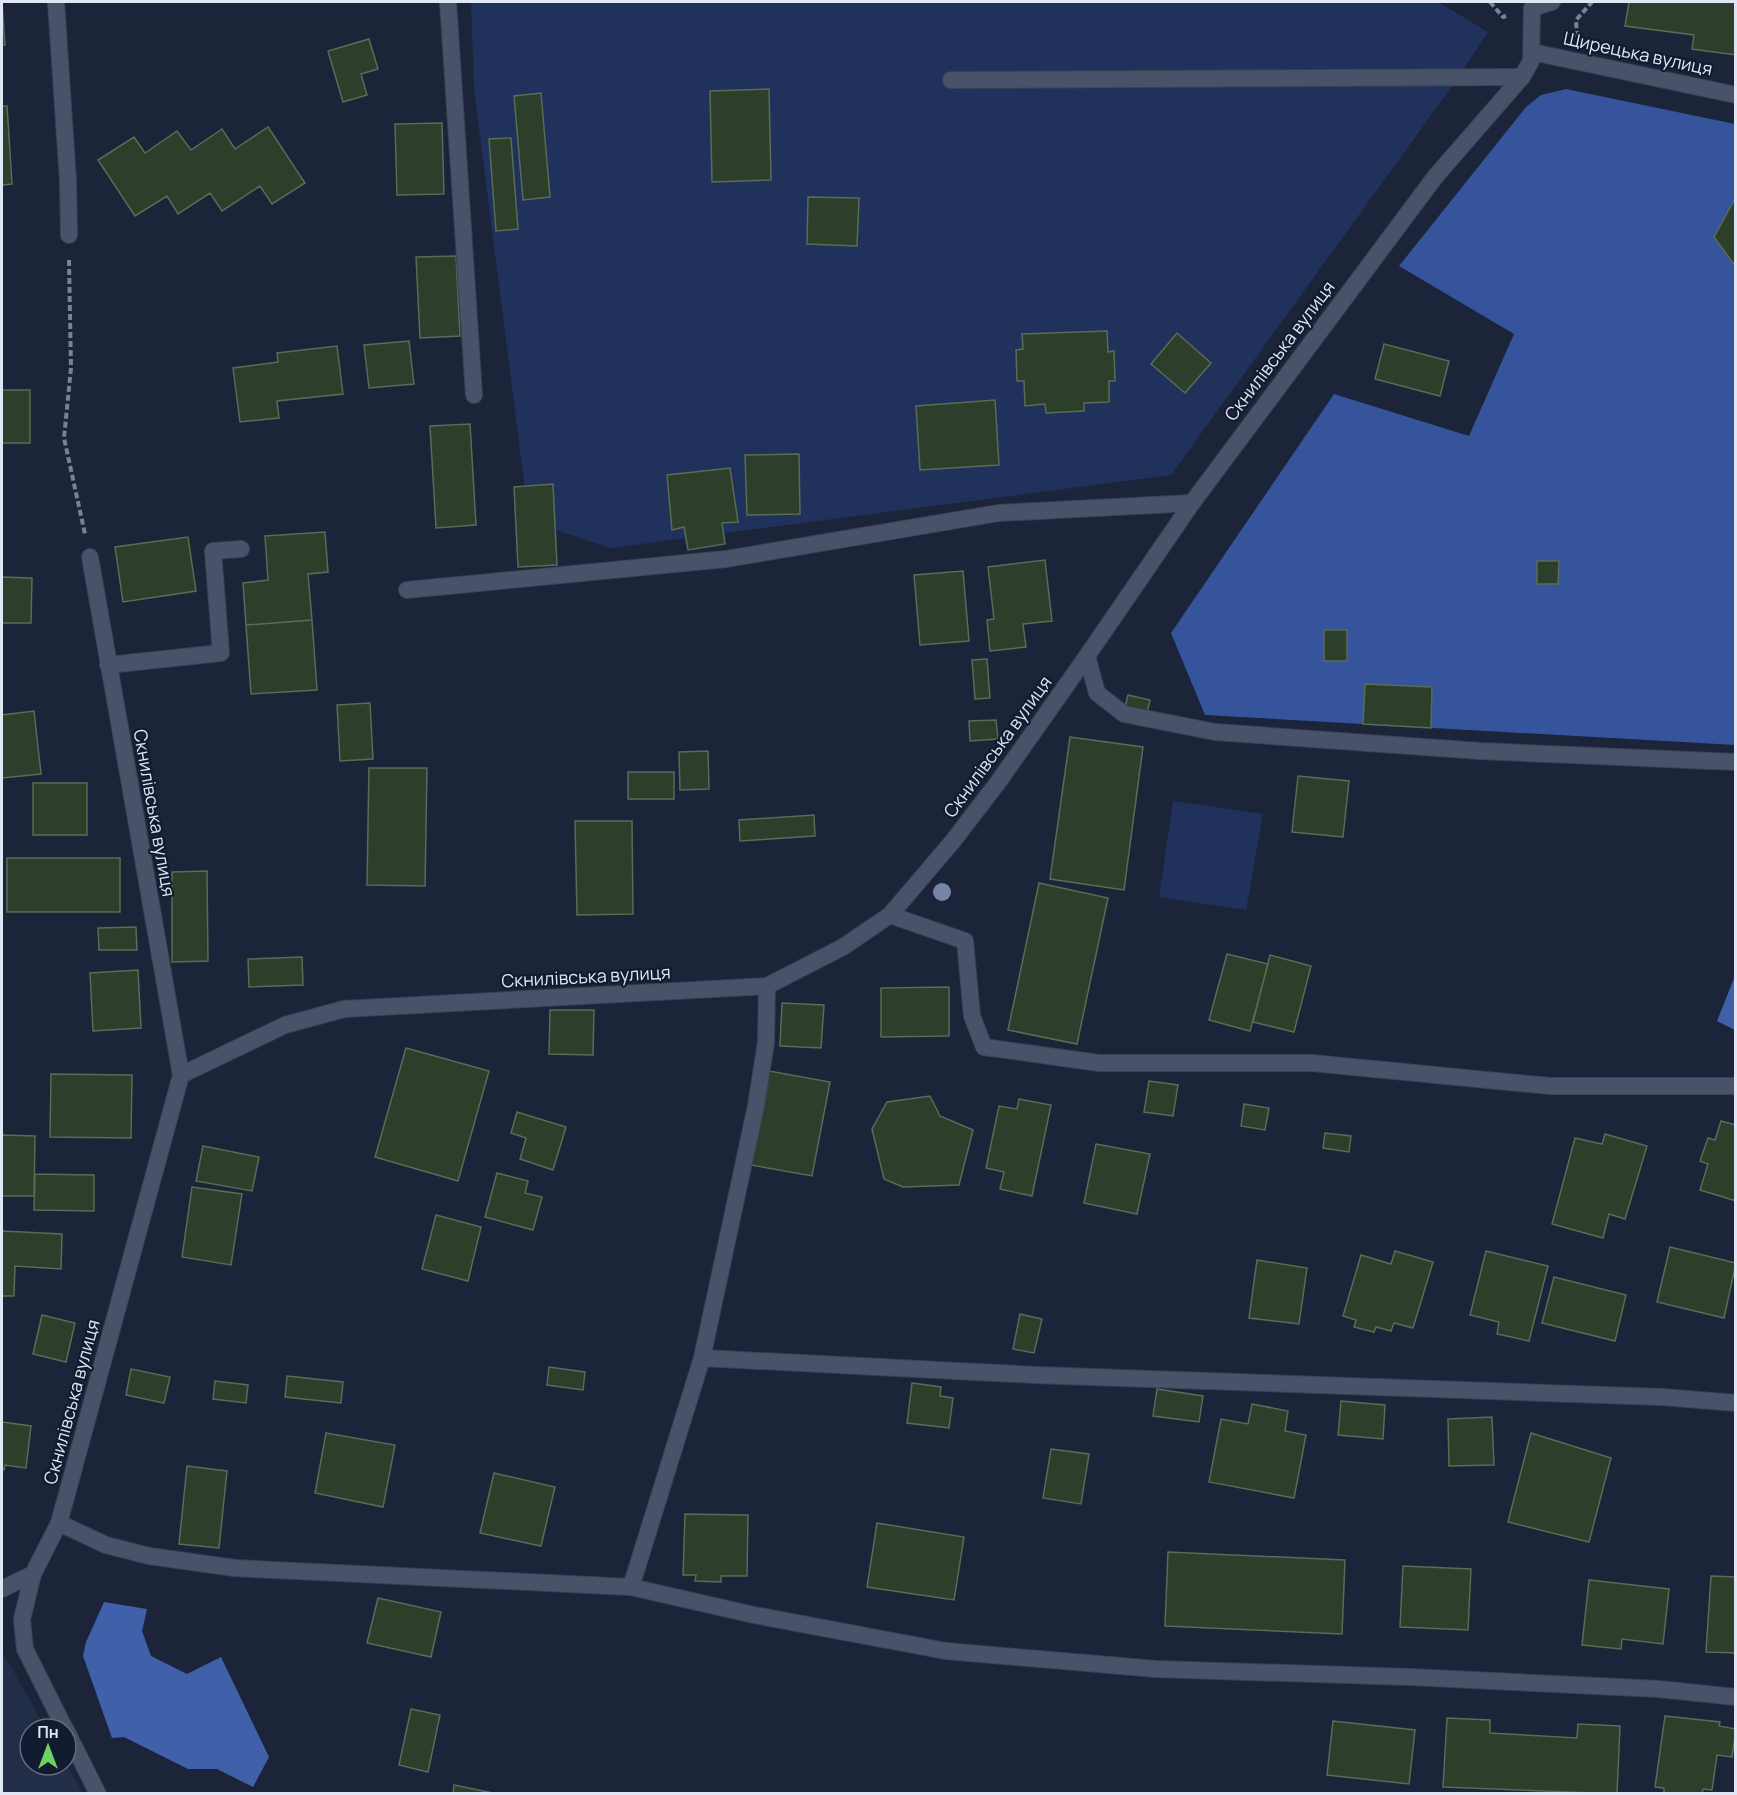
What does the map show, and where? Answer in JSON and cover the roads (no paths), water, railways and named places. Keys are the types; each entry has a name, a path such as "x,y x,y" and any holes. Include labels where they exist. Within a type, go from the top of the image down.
{"street":[{"path":"56,2 68,181 69,235"},
{"path":"448,2 474,395"},
{"name":"Скнилівська вулиця","path":"181,1075 285,1025 344,1009 767,986 843,947 890,915 953,842 993,790 1192,503 1435,177 1522,77 1531,61 1532,52 1527,5 1552,2"},
{"name":"Щирецька вулиця","path":"1532,52 1736,95"},
{"path":"951,80 1522,77"},
{"path":"407,590 726,559 999,513 1192,503"},
{"path":"108,665 221,653 213,551 241,549"},
{"name":"Скнилівська вулиця","path":"59,1717 25,1649 22,1619 33,1574 59,1523 181,1075 90,557"},
{"path":"1088,656 1097,693 1124,714 1215,732 1480,751 1736,762"},
{"path":"890,915 965,942 972,1016 984,1047 1099,1063 1312,1063 1550,1086 1736,1086"},
{"path":"631,1587 702,1358 756,1106 766,1042 767,986"},
{"path":"702,1358 1035,1375 1662,1397 1736,1403"},
{"path":"59,1523 106,1545 149,1556 235,1568 631,1587 754,1615 946,1651 1156,1669 1410,1677 1635,1688 1736,1697"},
{"path":"2,1589 33,1574"},
{"name":"Скнилівська вулиця","path":"78,1754 98,1794"}]}
